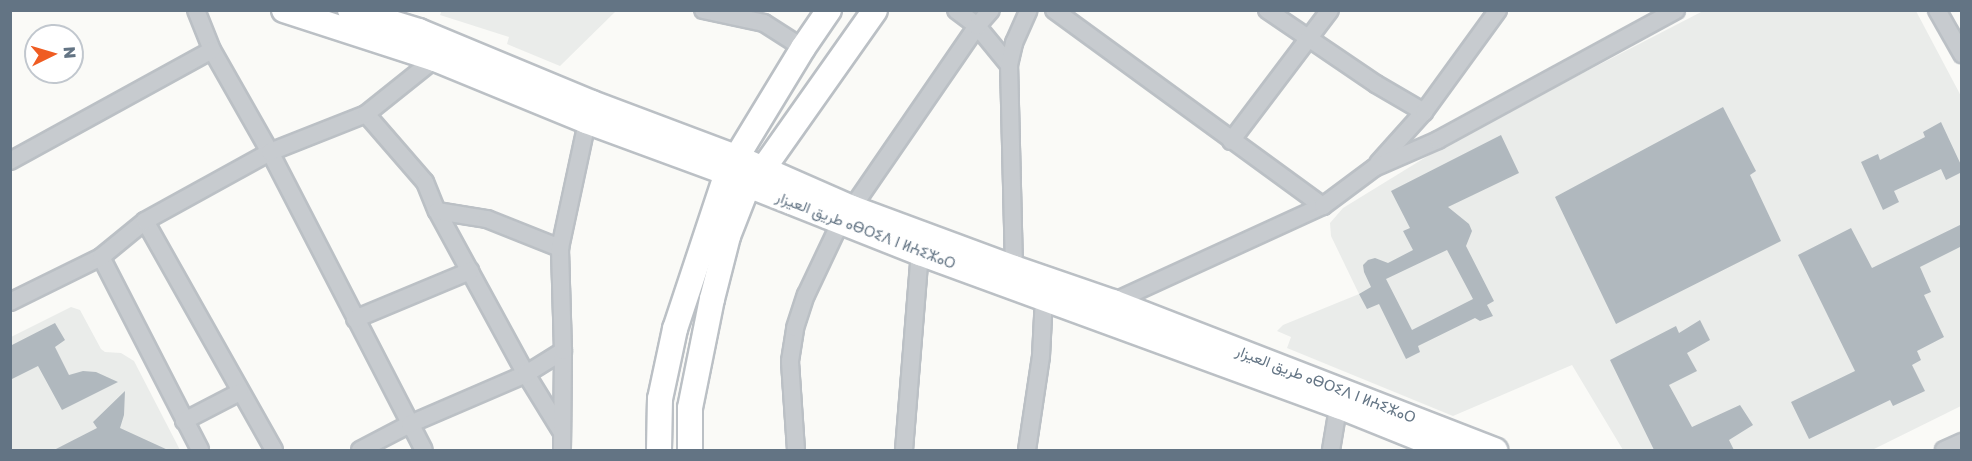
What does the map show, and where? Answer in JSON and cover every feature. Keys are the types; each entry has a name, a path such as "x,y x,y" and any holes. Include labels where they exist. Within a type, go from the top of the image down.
{"main road":[{"name":"طريق العيزار ⴰⴱⵔⵉⴷ ⵏ ⵍⵄⵉⵣⴰⵔ","path":"284,10 383,22 435,59 589,112 731,165 847,214 1014,268 1107,310 1481,448"},
{"name":"طريق العيزار ⴰⴱⵔⵉⴷ ⵏ ⵍⵄⵉⵣⴰⵔ","path":"350,10 383,22 589,112"},
{"path":"664,449 660,399 675,329 731,165 829,10"},
{"path":"690,450 690,408 712,299 728,236 755,177 875,10"},
{"name":"طريق العيزار ⴰⴱⵔⵉⴷ ⵏ ⵍⵄⵉⵣⴰⵔ","path":"847,214 920,253 1044,297 1107,310"},
{"name":"طريق العيزار ⴰⴱⵔⵉⴷ ⵏ ⵍⵄⵉⵣⴰⵔ","path":"1340,397 1448,450"}],"street":[{"path":"196,10 212,50 270,152 424,450"},
{"path":"703,10 764,23 803,48"},
{"path":"956,10 977,26 1009,65"},
{"path":"796,450 790,361 795,328 806,295 847,214 977,26 991,10"},
{"path":"1014,268 1009,65 1014,43 1029,10"},
{"path":"1054,10 1323,206"},
{"path":"1268,10 1309,39 1424,112"},
{"path":"1231,141 1330,10"},
{"path":"1107,310 1323,206 1374,168 1424,112 1498,10"},
{"path":"1374,168 1438,140 1676,10"},
{"path":"1937,10 1962,54"},
{"path":"10,161 212,50"},
{"path":"10,302 100,257 145,221 270,152 366,114 435,59"},
{"path":"562,450 563,351 560,248 589,112"},
{"path":"366,114 425,182 436,211 526,374 561,431"},
{"path":"436,211 487,219 560,248"},
{"path":"145,221 274,450"},
{"path":"904,450 920,253"},
{"path":"100,257 200,450"},
{"path":"355,319 470,272"},
{"path":"1027,450 1041,356 1044,297"},
{"path":"360,450 410,424 526,374 563,351"},
{"path":"184,421 240,392"},
{"path":"1331,450 1340,397"},
{"path":"1944,450 1962,442"}],"shaded area":[{"path":"442,10 616,11 560,66 507,44 509,37 440,15"},
{"path":"1703,11 1916,11 1961,96 1961,406 1872,450 1623,450 1572,365 1453,416 1287,348 1291,337 1277,331 1283,325 1359,294 1331,236 1330,223 1343,208 1457,138"},
{"path":"71,307 80,310 101,349 105,352 121,353 134,361 180,450 11,450 11,337"}],"building":[{"path":"1723,107 1756,171 1750,175 1781,241 1616,324 1555,197"},
{"path":"1941,122 1962,167 1962,172 1946,180 1941,169 1894,191 1899,202 1883,210 1861,162 1878,154 1880,160 1925,137 1923,132"},
{"path":"1501,135 1519,173 1448,207 1469,224 1472,231 1466,246 1494,301 1487,305 1493,316 1480,321 1475,318 1418,346 1420,352 1406,359 1379,304 1367,309 1359,294 1371,287 1363,265 1368,260 1375,258 1388,263 1413,250 1403,231 1410,228 1391,191","holes":["1447,250 1473,299 1412,330 1386,279"]},
{"path":"1962,224 1962,246 1920,267 1931,292 1924,295 1944,337 1917,351 1921,360 1912,365 1925,391 1893,406 1890,400 1809,439 1791,402 1855,371 1798,255 1851,228 1872,268"},
{"path":"1700,320 1710,340 1687,353 1697,371 1669,385 1692,427 1740,405 1753,425 1729,440 1734,450 1654,450 1610,360 1676,326 1679,333"},
{"path":"55,323 65,340 55,347 69,375 83,371 96,372 118,382 62,410 38,366 10,380 10,346"},
{"path":"125,391 124,415 120,428 168,450 54,450 97,428 93,422"}]}
